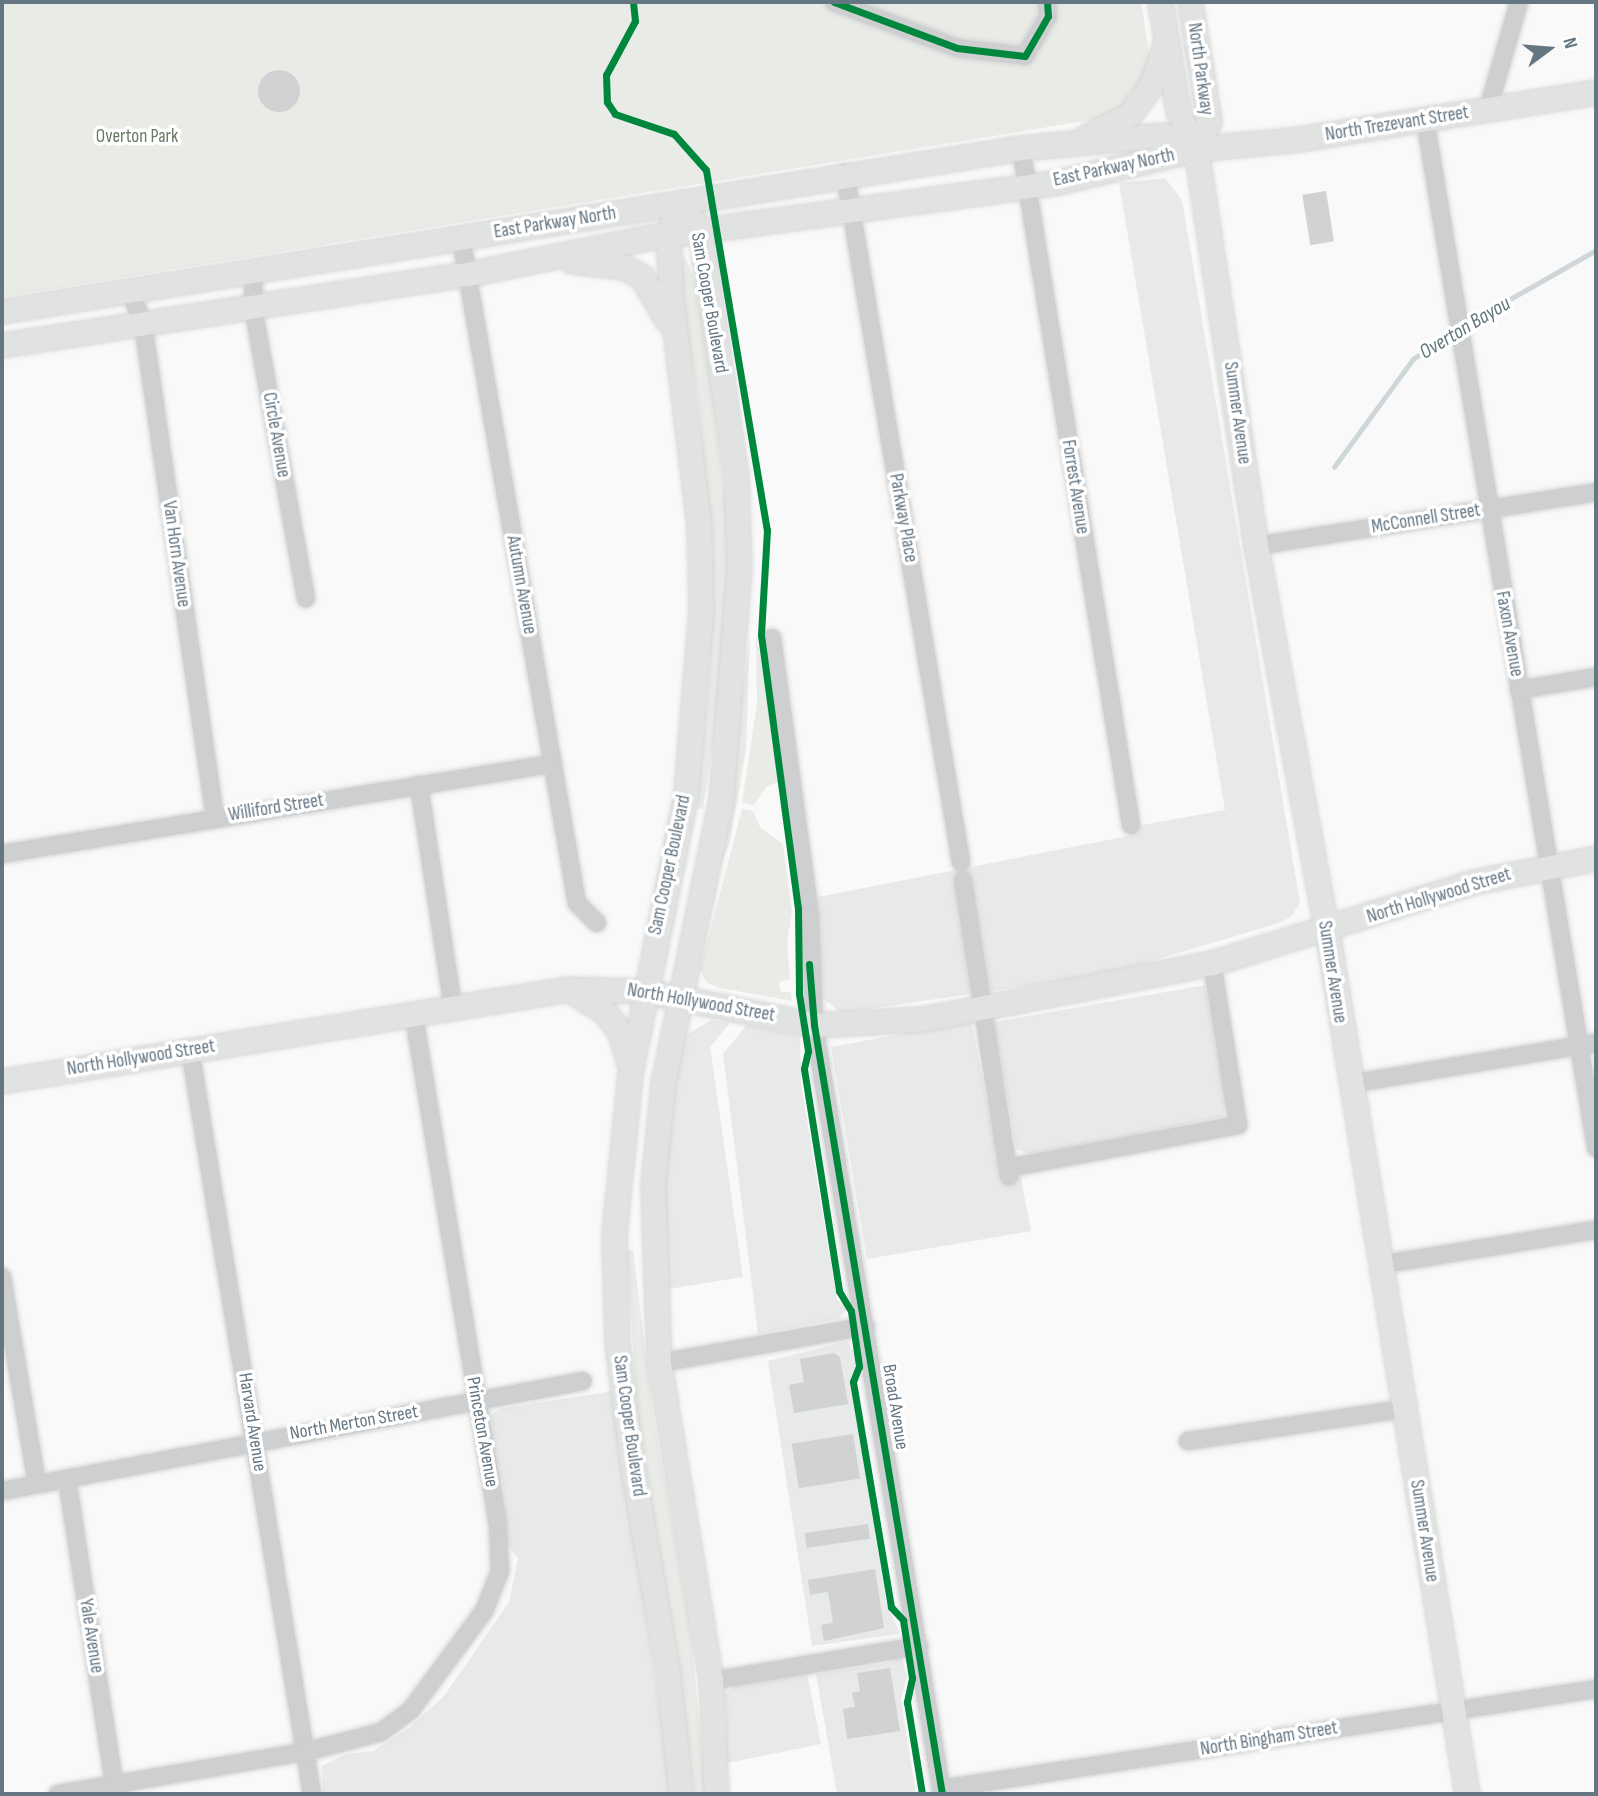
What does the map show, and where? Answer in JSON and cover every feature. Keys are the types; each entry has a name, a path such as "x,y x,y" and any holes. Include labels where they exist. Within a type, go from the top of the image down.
{"main road":[{"name":"North Parkway","path":"1160,2 1178,111 1196,149"},
{"name":"North Parkway","path":"1189,2 1209,121 1196,149"},
{"path":"1076,142 1130,114 1151,85 1167,42"},
{"name":"North Trezevant Street","path":"1196,149 1488,110 1596,92"},
{"name":"East Parkway North","path":"2,311 461,238 845,173 1021,148 1163,135 1196,149"},
{"name":"East Parkway North","path":"2,345 468,274 668,235 851,207 1025,185 1196,149"},
{"name":"Summer Avenue","path":"1196,149 1256,546 1326,931 1467,1794"},
{"name":"Sam Cooper Boulevard","path":"679,202 700,230 736,477 739,566 721,799 663,1084 653,1184 659,1363 711,1681 716,1794"},
{"name":"Sam Cooper Boulevard","path":"679,202 668,235 699,526 701,623 686,793 629,1074 614,1233 617,1342 681,1794"},
{"path":"544,259 601,262 642,277 656,295 679,349"},
{"name":"North Hollywood Street","path":"2,1081 568,989 644,991 814,1025 923,1019 1212,963 1326,931 1463,885 1596,858"},
{"path":"568,989 614,1022 624,1040 629,1074"}],"street":[{"path":"834,2 957,48 1025,56 1048,16 1048,2"},
{"path":"1488,110 1519,2"},
{"name":"Faxon Avenue","path":"1424,119 1548,866 1588,1044 1596,1148"},
{"name":"Forrest Avenue","path":"1021,148 1131,825"},
{"name":"Parkway Place","path":"845,173 962,872 981,1009 1009,1172 1238,1125 1212,963"},
{"name":"Autumn Avenue","path":"461,238 577,903 597,923"},
{"name":"Circle Avenue","path":"254,271 253,307 306,598"},
{"name":"Van Horn Avenue","path":"130,291 143,323 215,818"},
{"name":"McConnell Street","path":"1256,546 1596,492"},
{"name":"Broad Avenue","path":"772,638 810,915 814,1025 942,1792"},
{"path":"1519,690 1596,677"},
{"name":"Williford Street","path":"2,854 551,764"},
{"path":"419,785 453,1008"},
{"name":"Princeton Avenue","path":"305,1752 381,1732 410,1711 484,1611 500,1571 476,1401 414,1016"},
{"path":"1350,1084 1588,1044"},
{"name":"Harvard Avenue","path":"190,1049 312,1794"},
{"path":"1379,1265 1596,1230"},
{"path":"2,1277 37,1484"},
{"path":"659,1363 866,1326"},
{"name":"North Merton Street","path":"2,1491 255,1440 583,1381"},
{"path":"1188,1441 1404,1409"},
{"name":"Yale Avenue","path":"67,1479 115,1789"},
{"path":"711,1681 919,1646"},
{"name":"North Bingham Street","path":"942,1792 1596,1689"},
{"path":"58,1794 115,1789 305,1752"}],"shaded area":[{"path":"1165,178 1182,200 1300,903 1291,917 1276,924 1107,974 841,1013 823,998 818,983 818,897 1128,836 1126,828 1225,810 1119,183"},
{"path":"1205,985 1226,1104 1223,1117 1032,1155 1016,1149 994,1022"},
{"path":"711,1020 730,1023 710,1047 743,1277 662,1290 662,1167 678,1040"},
{"path":"971,1021 1002,1177 1020,1173 1031,1231 867,1259 831,1047"},
{"path":"747,1025 800,1036 801,1083 837,1300 848,1309 838,1319 758,1334 723,1054"},
{"path":"848,1341 856,1357 852,1389 886,1601 900,1634 812,1646 768,1361"},
{"path":"613,1391 672,1794 323,1794 322,1766 346,1754 373,1751 409,1728 444,1696 509,1602 518,1558 508,1546 490,1415 503,1408"},
{"path":"901,1654 907,1676 901,1699 916,1794 837,1794 816,1674 893,1662"},
{"path":"807,1673 821,1744 727,1763 725,1694 734,1686"}],"green space":[{"name":"Overton Park","path":"2,2 1141,2 1150,57 1149,73 1116,116 2,297"},
{"path":"684,254 694,278 709,364 727,515 728,581 719,704 703,809 697,808 710,666 710,533 697,392 678,286"},
{"path":"756,632 781,781 767,786 754,805 742,803 757,704"},
{"path":"750,635 746,750 730,842 717,875"},
{"path":"742,809 753,811 760,827 783,844 792,912 787,942 790,979 779,982 781,992 791,992 792,1001 720,988 707,983 700,970"},
{"path":"633,1250 653,1415 690,1625 706,1794 695,1794 637,1411 627,1251"}],"building":[{"path":"279,70 294,76 300,91 294,106 279,112 264,106 258,91 264,76"},
{"path":"1326,191 1334,241 1310,245 1302,195"},
{"path":"834,1353 840,1357 848,1404 794,1413 789,1385 804,1382 800,1359"},
{"path":"853,1434 860,1478 799,1488 792,1444"},
{"path":"868,1524 870,1539 807,1548 805,1533"},
{"path":"875,1569 884,1628 824,1641 821,1625 833,1623 828,1592 810,1595 808,1580"},
{"path":"890,1668 900,1731 847,1739 843,1709 855,1707 852,1693 860,1691 857,1673"}],"waterway":[{"name":"Overton Bayou","path":"1463,326 1596,250"},
{"name":"Overton Bayou","path":"1334,467 1413,359 1456,331"}],"cycle path":[{"path":"633,2 635,21 606,75 607,102 615,114 674,134 706,170 767,530 761,635 798,908 799,994 808,1051 804,1069 839,1291 851,1311 859,1366 853,1382 891,1607 903,1620 912,1678 907,1702 922,1794"},
{"path":"834,2 957,48 1025,56 1048,16 1047,2"},
{"path":"809,964 814,1025 942,1794"}]}
